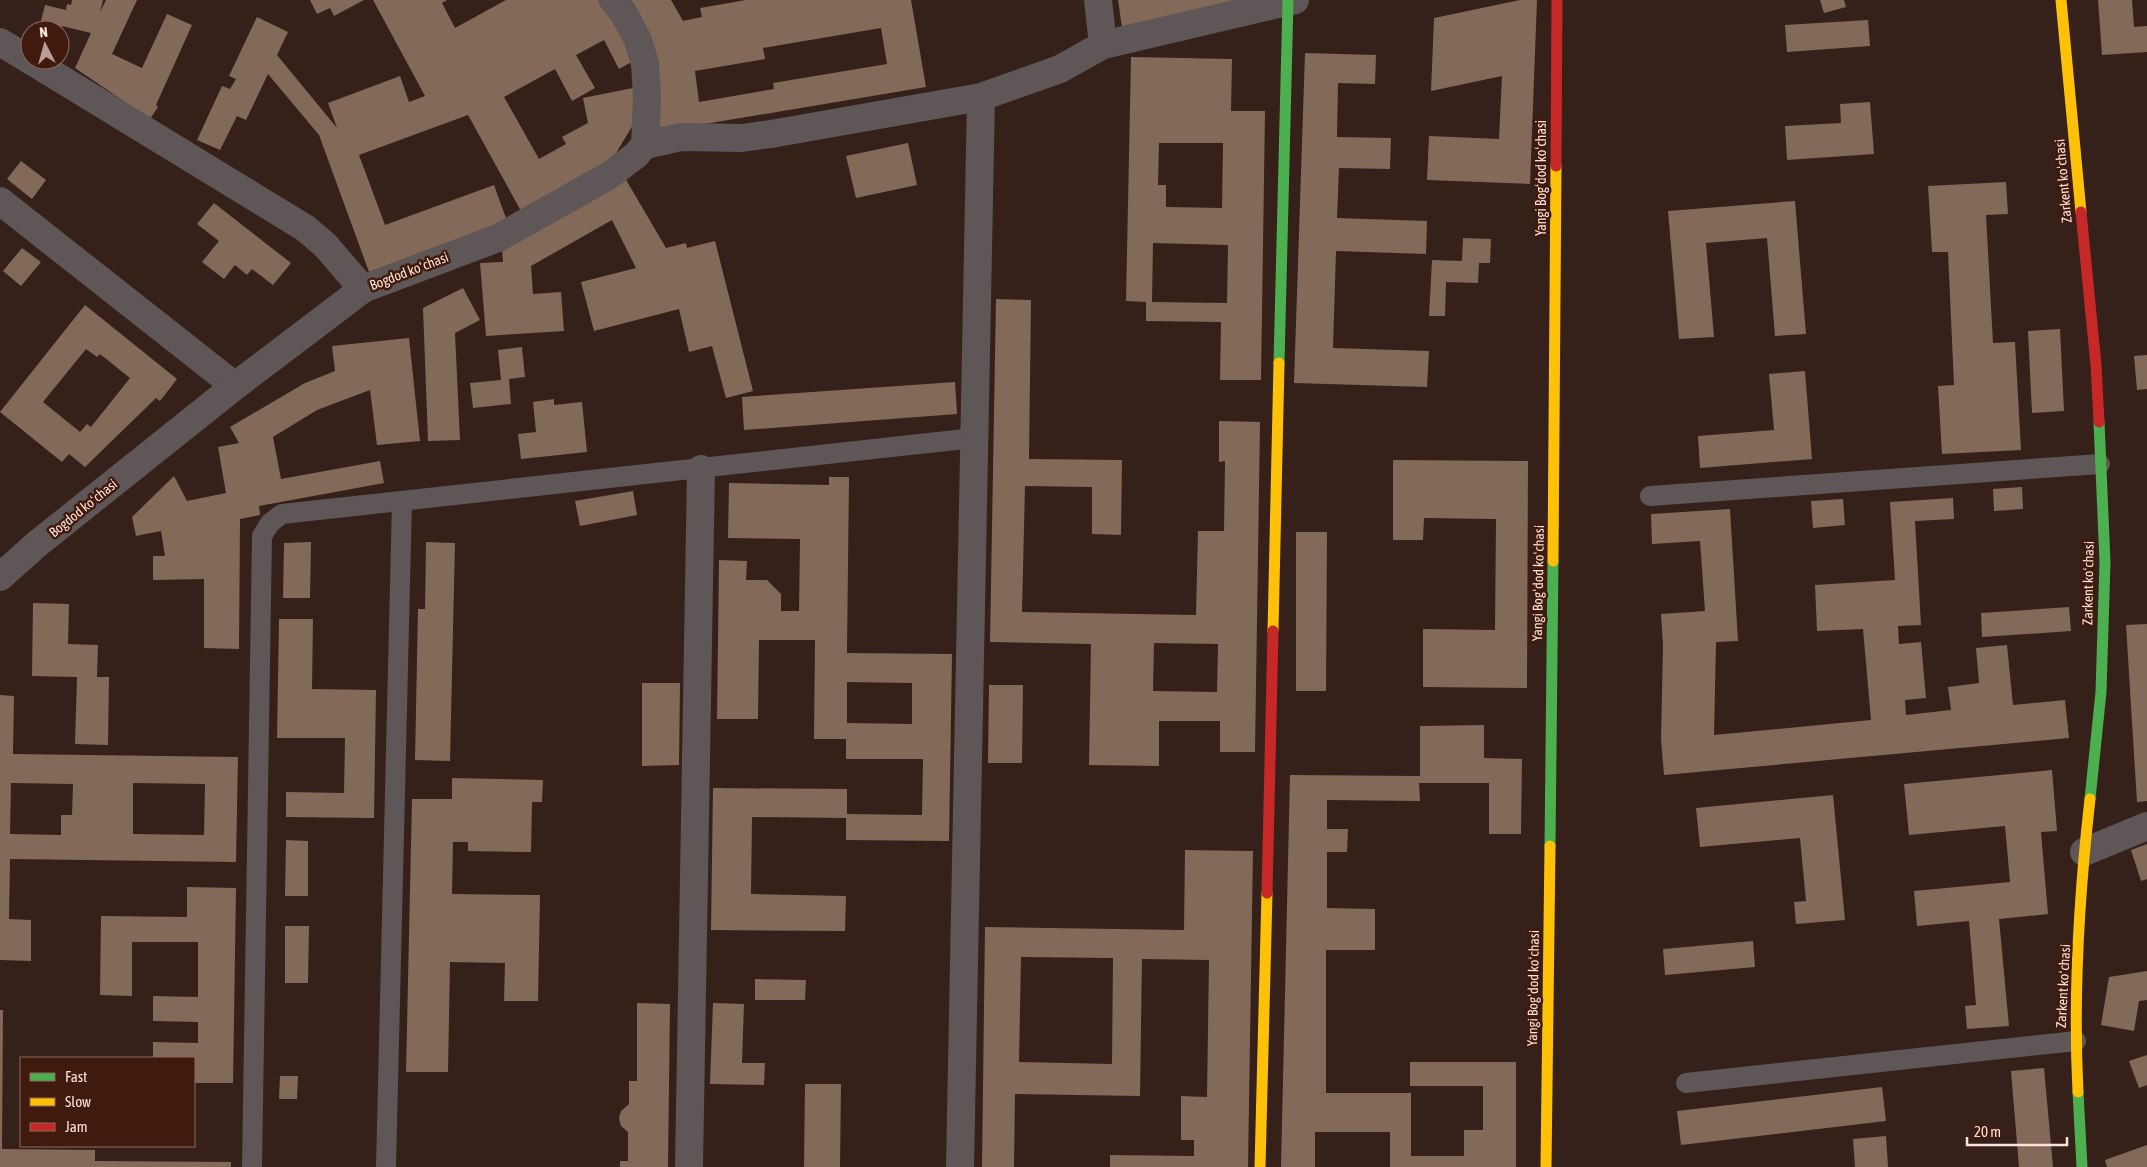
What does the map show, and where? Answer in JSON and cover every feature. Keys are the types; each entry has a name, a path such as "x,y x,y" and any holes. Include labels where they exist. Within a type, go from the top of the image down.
{"street":[{"path":"613,0 623,12 638,40 645,64 647,97 645,145 681,137 711,139 752,137 981,97 1060,69 1103,46 1291,1 1260,1167"},
{"path":"1098,0 1103,46"},
{"name":"Yangi Bogʻdod koʻchasi","path":"1546,1167 1554,468 1556,0"},
{"name":"Zarkent koʻchasi","path":"2061,0 2096,366 2105,562 2100,692 2084,852 2076,1041 2082,1167"},
{"path":"0,42 20,54"},
{"path":"46,70 305,228 325,245 363,289"},
{"path":"960,1167 981,97"},
{"name":"Bogdod koʻchasi","path":"0,577 37,544 234,386 363,289 498,238 624,166 645,145"},
{"path":"0,201 234,386"},
{"path":"689,1167 701,468"},
{"path":"2084,852 2147,826"}],"lane":[{"path":"252,1167 262,536 270,523 282,514 974,438"},
{"path":"1650,496 2100,464"},
{"path":"386,1167 402,501"},
{"path":"1686,1083 2076,1041"}],"building":[{"path":"72,0 103,0 100,12 106,0 137,0 112,54 142,68 167,14 192,25 156,105 158,107 150,119 75,68 91,33 70,28 70,20 41,20 45,5 66,10 67,4 71,5"},
{"path":"310,0 364,0 334,16 330,8 317,14"},
{"path":"373,0 447,0 442,3 455,28 506,0 598,0 621,20 635,60 619,69 604,40 576,55 595,88 572,101 555,69 504,97 539,159 566,144 562,137 588,123 583,98 633,88 639,115 610,163 521,211 468,115 359,155 385,225 494,185 507,221 369,272 319,135 268,74 246,120 237,116 220,150 197,140 222,86 230,89 236,79 229,76 257,17 288,32 277,55 337,128 328,103 400,76 409,102 425,96"},
{"path":"624,0 671,0 683,21 702,17 700,8 746,0 911,0 926,87 657,132","holes":["881,28 887,64 773,83 774,89 699,102 695,71 765,59 763,48"]},
{"path":"1118,0 1234,0 1235,3 1122,28"},
{"path":"1520,0 1537,0 1530,184 1427,180 1429,136 1499,139 1502,76 1431,91 1434,18"},
{"path":"1820,0 1844,0 1846,7 1824,13"},
{"path":"2098,0 2132,0 2134,27 2147,26 2147,52 2102,55"},
{"path":"1868,20 1870,46 1787,52 1785,25"},
{"path":"1305,53 1376,55 1375,84 1338,83 1337,137 1391,138 1390,169 1339,168 1337,218 1427,221 1426,254 1336,251 1333,348 1429,351 1427,387 1294,383"},
{"path":"1131,57 1232,59 1231,111 1265,111 1261,380 1220,380 1221,322 1146,321 1146,302 1126,301","holes":["1159,143 1223,143 1222,208 1166,207 1166,185 1158,185","1153,243 1228,245 1227,303 1152,302"]},
{"path":"1870,102 1874,154 1787,160 1785,126 1841,123 1840,104"},
{"path":"908,143 917,185 856,198 846,156"},
{"path":"21,161 46,180 32,199 7,179"},
{"path":"625,178 666,248 686,243 687,248 715,241 753,391 726,398 712,346 689,352 679,309 594,331 581,282 636,268 612,220 531,266 533,294 561,292 564,331 486,336 480,263 503,262 502,249"},
{"path":"2006,182 2008,214 1986,215 1993,343 2015,342 2021,450 1942,454 1938,386 1954,385 1948,252 1932,252 1928,186"},
{"path":"1795,201 1806,334 1775,336 1767,238 1706,243 1714,337 1679,339 1668,211"},
{"path":"214,203 291,263 273,285 252,269 247,275 235,265 224,279 202,262 219,241 197,224"},
{"path":"1463,238 1491,239 1490,263 1479,263 1478,283 1446,282 1445,316 1429,316 1432,260 1462,261"},
{"path":"22,248 41,262 21,286 3,271"},
{"path":"463,288 480,320 455,333 460,440 428,441 423,308"},
{"path":"996,299 1031,300 1029,459 1122,460 1121,535 1092,534 1092,487 1025,486 1022,612 1196,615 1198,531 1224,531 1225,461 1219,462 1219,421 1260,422 1255,752 1220,752 1220,721 1159,721 1159,766 1089,765 1091,644 990,642","holes":["1154,643 1218,644 1217,692 1153,691"]},
{"path":"85,305 177,379 160,401 156,398 85,467 69,454 62,462 0,412","holes":["86,349 97,357 100,354 130,378 91,427 87,424 80,432 43,402"]},
{"path":"2060,329 2064,411 2032,413 2028,331"},
{"path":"409,338 420,441 377,445 370,390 317,410 273,437 281,479 380,461 384,483 259,506 260,515 240,519 239,649 204,648 204,579 153,580 153,556 165,556 161,531 136,536 132,517 174,476 187,501 226,493 218,447 239,443 230,427 305,383 335,371 332,346"},
{"path":"522,347 525,377 509,379 511,404 473,408 470,383 501,380 498,350"},
{"path":"2147,355 2147,389 2137,390 2134,356"},
{"path":"1805,371 1812,459 1700,468 1698,436 1774,430 1769,374"},
{"path":"955,382 957,414 744,430 742,397"},
{"path":"554,399 554,405 582,402 587,452 521,459 518,434 536,432 533,402"},
{"path":"1393,460 1528,461 1527,688 1423,687 1423,629 1495,630 1496,519 1424,518 1423,540 1393,540"},
{"path":"829,477 849,477 847,653 952,654 949,841 846,840 846,818 752,817 751,894 846,896 845,931 711,930 713,788 847,789 847,814 922,815 923,759 846,759 846,739 814,739 815,640 759,640 758,719 717,719 719,560 747,561 746,580 767,580 781,594 781,611 799,611 800,539 728,538 729,483 829,485","holes":["847,682 912,683 912,724 847,723"]},
{"path":"2022,487 2023,509 1994,511 1993,489"},
{"path":"633,491 637,515 580,526 575,501"},
{"path":"1953,498 1954,519 1915,521 1921,625 1898,626 1899,644 1921,642 1926,698 1905,700 1906,715 1951,710 1948,687 1979,683 1976,648 2007,645 2013,705 2065,700 2069,738 1664,775 1661,739 1663,645 1661,614 1705,611 1700,541 1652,544 1651,514 1730,509 1738,641 1716,642 1714,735 1871,720 1863,629 1817,631 1815,585 1895,580 1890,502"},
{"path":"1843,499 1845,525 1813,528 1811,501"},
{"path":"1296,532 1327,532 1326,691 1296,691"},
{"path":"311,542 310,598 283,598 284,543"},
{"path":"426,542 455,543 450,761 415,760 418,609 425,609"},
{"path":"33,603 69,604 68,644 98,645 97,677 109,677 108,745 75,744 77,677 32,676"},
{"path":"2069,607 2071,631 1982,637 1981,613"},
{"path":"279,619 313,619 312,689 376,690 374,818 286,817 286,792 344,793 345,738 277,738"},
{"path":"2147,624 2147,801 2137,802 2126,625"},
{"path":"642,683 680,683 679,765 642,766"},
{"path":"989,685 1023,685 1022,763 988,763"},
{"path":"0,695 14,696 13,754 238,757 236,862 10,859 9,919 31,920 31,961 0,960","holes":["11,783 73,784 72,815 61,815 61,835 10,834","133,783 205,784 204,835 133,834"]},
{"path":"1484,725 1484,758 1522,759 1521,834 1489,834 1489,783 1419,783 1420,801 1327,800 1327,829 1348,829 1347,852 1327,852 1327,908 1375,909 1375,950 1326,950 1326,1093 1411,1093 1411,1156 1464,1156 1464,1130 1483,1130 1483,1086 1410,1086 1410,1062 1516,1062 1516,1167 1390,1167 1390,1132 1315,1132 1315,1167 1281,1167 1290,775 1420,776 1420,726"},
{"path":"2052,770 2057,831 2041,832 2048,914 1999,919 2009,1026 1967,1029 1965,1006 1976,1005 1969,921 1917,926 1914,891 2010,882 2005,826 1909,835 1904,784"},
{"path":"452,778 543,780 542,802 532,802 531,852 468,851 468,842 453,842 452,894 540,895 538,1001 504,1001 505,963 450,962 448,1072 406,1072 412,799 452,799"},
{"path":"1833,795 1845,920 1796,924 1794,902 1806,901 1800,838 1700,847 1696,808"},
{"path":"286,840 308,841 308,896 285,896"},
{"path":"2147,844 2147,879 2141,881 2131,850"},
{"path":"1185,850 1253,851 1248,1167 1110,1167 1110,1155 1194,1156 1194,1140 1181,1140 1181,1096 1207,1097 1209,960 1142,959 1140,1096 1015,1094 1014,1167 982,1167 985,927 1184,930","holes":["1021,957 1113,958 1112,1064 1019,1062"]},
{"path":"187,887 236,888 233,1083 195,1083 195,1057 153,1057 153,1042 198,1043 198,1022 153,1021 153,996 198,997 198,942 132,942 132,996 100,995 101,916 187,917"},
{"path":"285,926 309,926 308,983 285,983"},
{"path":"1753,941 1755,967 1665,975 1663,949"},
{"path":"2147,971 2147,1000 2139,1001 2134,1031 2101,1025 2109,977"},
{"path":"755,979 806,980 805,1000 755,1000"},
{"path":"637,1003 670,1004 668,1167 620,1167 620,1161 628,1161 628,1132 621,1126 619,1118 621,1111 629,1104 629,1081 637,1081"},
{"path":"713,1003 744,1004 742,1063 765,1063 764,1085 710,1084"},
{"path":"0,1010 3,1010 2,1149 95,1150 95,1161 231,1162 231,1167 0,1167"},
{"path":"2147,1055 2147,1085 2139,1088 2129,1061"},
{"path":"2044,1068 2053,1167 2019,1167 2011,1071"},
{"path":"280,1076 298,1076 297,1099 279,1099"},
{"path":"805,1084 841,1084 840,1167 804,1167"},
{"path":"1882,1087 1886,1121 1681,1145 1677,1111"},
{"path":"1886,1136 1888,1167 1855,1167 1853,1139"},
{"path":"2147,1145 2147,1167 2107,1167 2105,1160"}],"traffic: fast":[{"path":"1279,363 1288,1"},
{"path":"2090,799 2101,692 2105,562 2099,422"},
{"path":"1550,846 1553,561"},
{"path":"2078,1092 2082,1167"}],"traffic: slow":[{"path":"2061,0 2081,212"},
{"path":"1553,561 1556,166"},
{"path":"1273,631 1279,363"},
{"path":"2078,1092 2076,1019 2078,946 2090,799"},
{"path":"1546,1167 1550,846"},
{"path":"1260,1167 1267,893"}],"traffic: jam":[{"path":"1556,166 1557,0"},
{"path":"2081,212 2096,365 2099,422"},
{"path":"1267,893 1273,631"}]}
